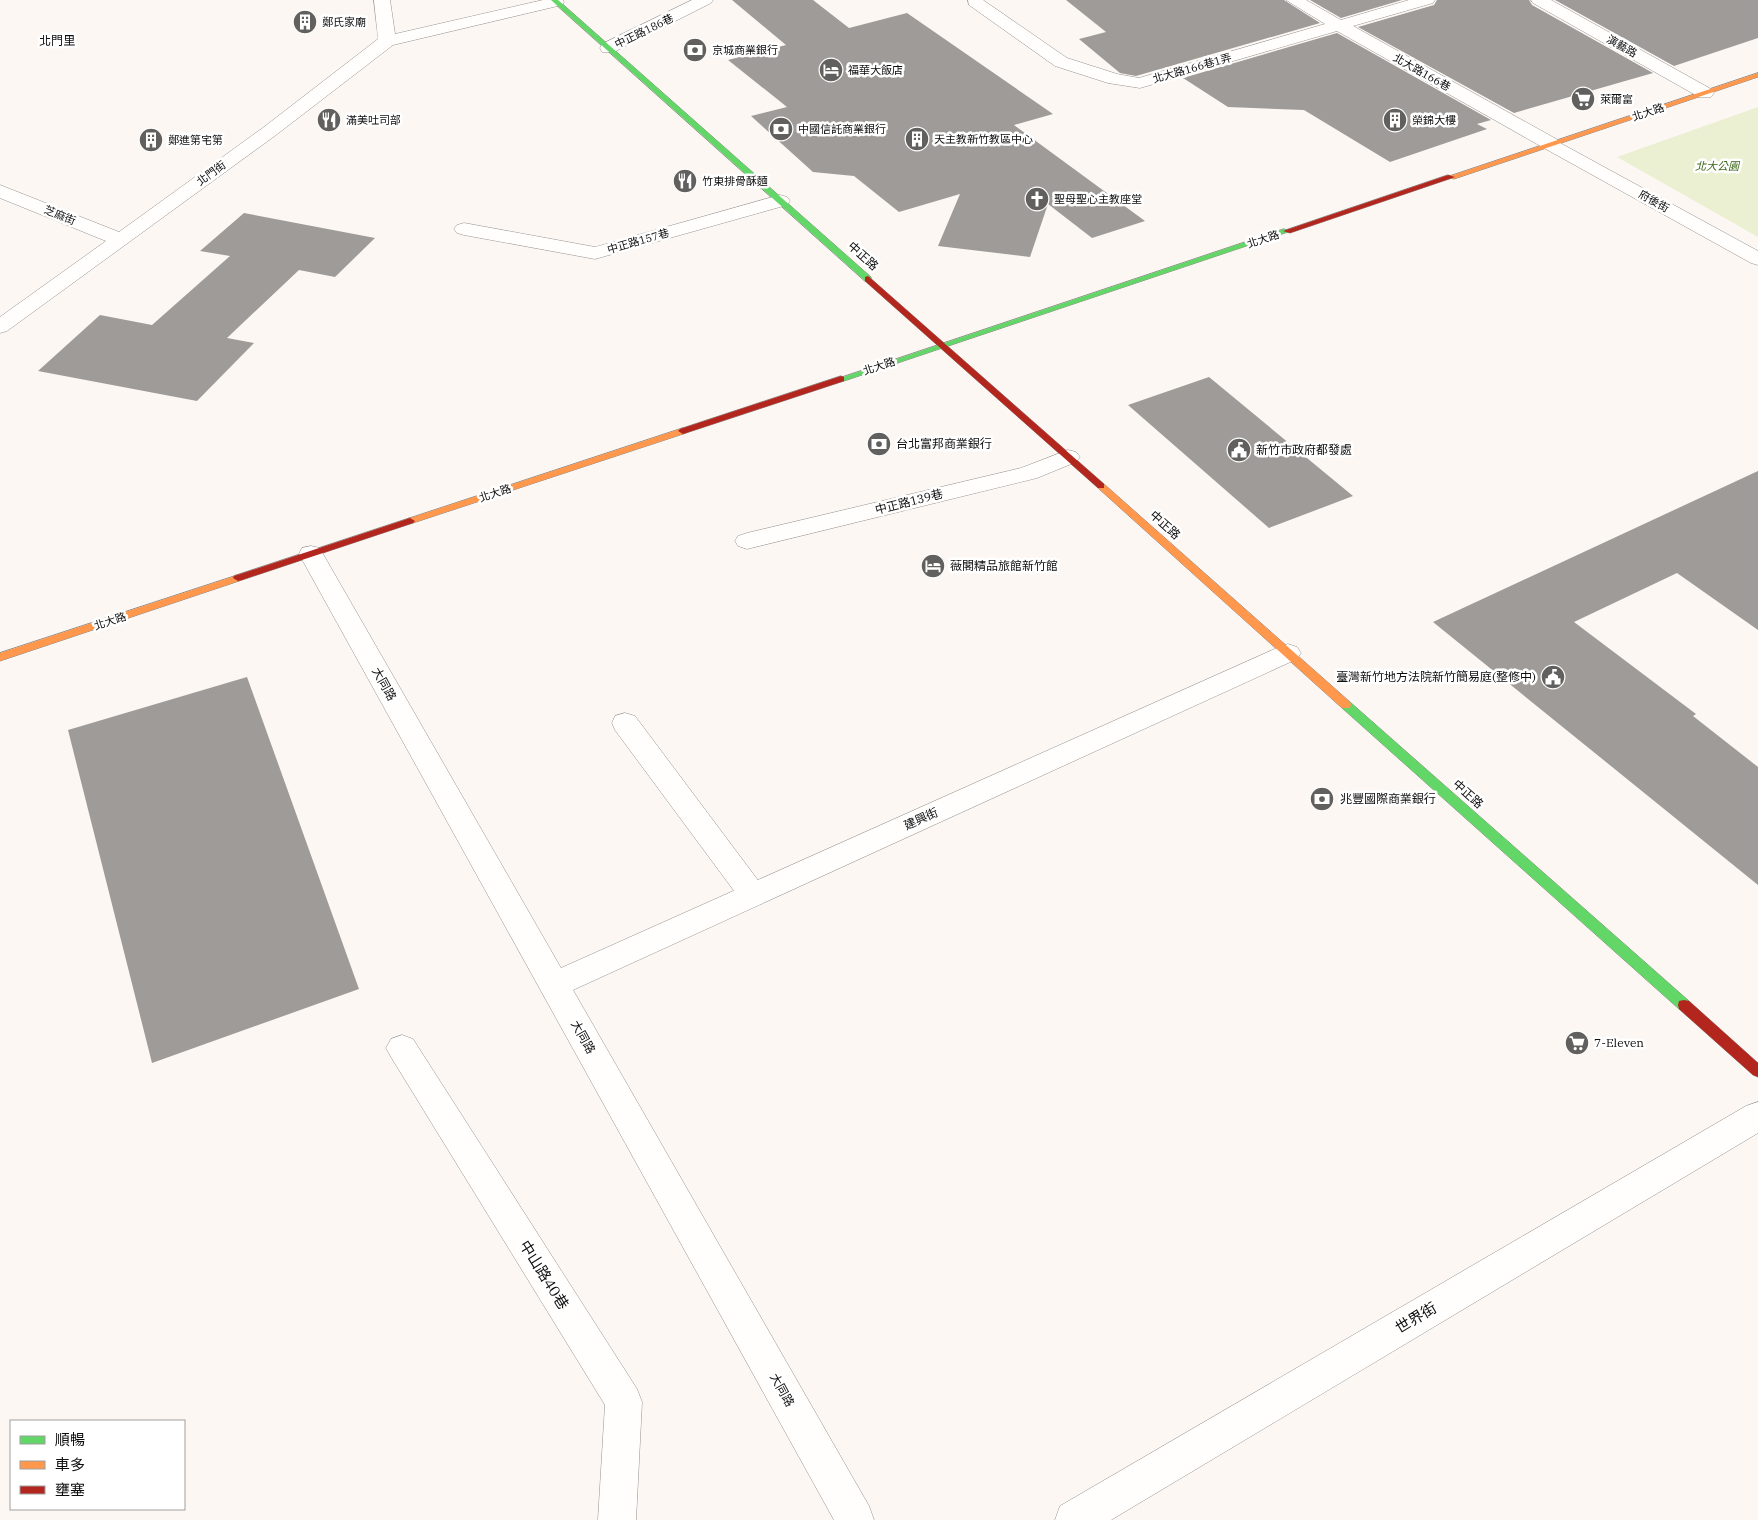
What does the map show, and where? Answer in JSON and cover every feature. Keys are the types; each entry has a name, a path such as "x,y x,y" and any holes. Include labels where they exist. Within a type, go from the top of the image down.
{"street":[{"path":"382,0 387,41 555,1"},
{"name":"中正路186巷","path":"608,48 705,0"},
{"name":"北大路166巷","path":"1294,0 1551,144"},
{"name":"北大路166巷1弄","path":"975,2 1061,62 1114,79 1140,83 1427,0"},
{"name":"演藝路","path":"1539,0 1705,93"},
{"name":"中正路","path":"555,1 1758,1071"},
{"name":"北門街","path":"0,326 270,131 387,41"},
{"name":"北大路","path":"0,657 1758,75"},
{"name":"府後街","path":"1551,144 1758,259"},
{"name":"芝麻街","path":"0,191 120,239"},
{"name":"中正路157巷","path":"464,229 594,253 780,201"},
{"name":"中正路139巷","path":"747,541 1029,473 1068,457"},
{"name":"大同路","path":"311,554 855,1520"},
{"name":"建興街","path":"554,985 1288,653"},
{"path":"626,722 753,895"},
{"name":"中山路40巷","path":"402,1048 624,1402 617,1520"},
{"name":"世界街","path":"1074,1520 1758,1116"}],"green space":[{"name":"北大公園","path":"1758,107 1758,237 1617,157"}],"building":[{"path":"732,0 813,0 849,28 907,13 1053,114 1014,125 1145,221 1092,238 1048,204 1030,257 938,246 960,194 899,212 854,176 813,172 751,116 787,107 728,60 786,45"},
{"path":"1066,0 1284,0 1320,23 1136,76 1120,73 1079,39 1106,32"},
{"path":"1310,0 1402,0 1341,18"},
{"path":"1437,0 1529,0 1532,5 1653,73 1514,113 1358,27 1434,5"},
{"path":"1555,0 1758,0 1758,38 1674,66"},
{"path":"1337,33 1491,120 1477,124 1487,129 1390,162 1304,110 1228,107 1183,78"},
{"path":"244,213 375,238 335,277 299,270 227,338 254,343 197,401 38,371 100,315 152,325 230,256 200,251"},
{"name":"新竹市政府都發處","path":"1209,377 1353,496 1269,528 1128,405"},
{"name":"臺灣新竹地方法院新竹簡易庭(整修中)","path":"1758,471 1758,630 1677,573 1574,622 1696,714 1693,716 1758,767 1758,885 1433,622"},
{"path":"247,677 359,989 152,1063 68,730"}],"traffic: fast":[{"path":"554,0 868,279"},
{"path":"841,379 1287,231"},
{"path":"1346,705 1684,1005"}],"traffic: slow":[{"path":"1451,177 1758,75"},
{"path":"410,521 683,431"},
{"path":"1101,486 1346,705"},
{"path":"0,657 238,578"}],"traffic: jam":[{"path":"1287,231 1451,177"},
{"path":"868,279 1101,486"},
{"path":"683,431 841,379"},
{"path":"238,578 410,521"},
{"path":"1684,1005 1758,1071"}],"place":[{"name":"鄭氏家廟","path":"305,22"},
{"name":"京城商業銀行","path":"695,50"},
{"name":"福華大飯店","path":"831,70"},
{"name":"萊爾富","path":"1583,99"},
{"name":"滿美吐司部","path":"329,120"},
{"name":"榮錦大樓","path":"1395,120"},
{"name":"中國信託商業銀行","path":"781,129"},
{"name":"天主教新竹教區中心","path":"917,139"},
{"name":"鄭進第宅第","path":"151,140"},
{"name":"竹東排骨酥麵","path":"685,181"},
{"name":"聖母聖心主教座堂","path":"1037,199"},
{"name":"台北富邦商業銀行","path":"879,444"},
{"name":"新竹市政府都發處","path":"1239,450"},
{"name":"薇閣精品旅館新竹館","path":"933,566"},
{"name":"臺灣新竹地方法院新竹簡易庭(整修中)","path":"1553,677"},
{"name":"兆豐國際商業銀行","path":"1322,799"},
{"name":"7-Eleven","path":"1577,1043"}],"district":[{"name":"北門里","path":"57,41"}]}
